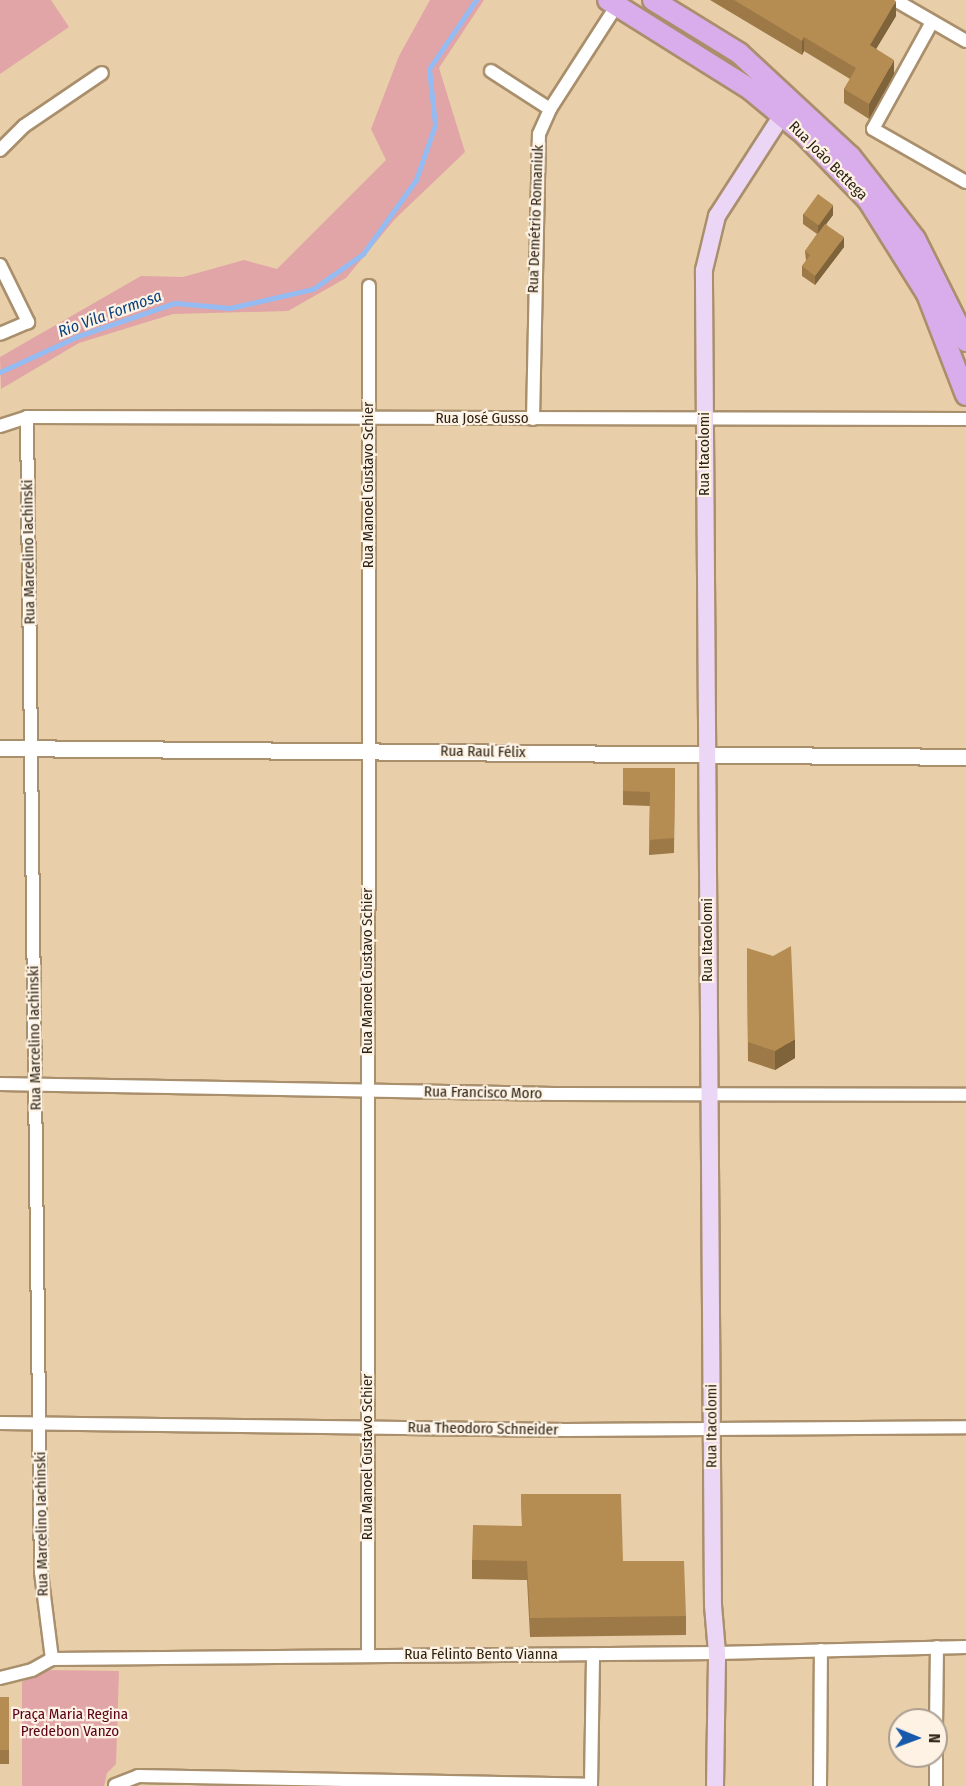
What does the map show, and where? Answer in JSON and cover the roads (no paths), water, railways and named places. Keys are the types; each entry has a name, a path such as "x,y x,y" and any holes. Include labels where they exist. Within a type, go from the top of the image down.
{"main road":[{"name":"Rua João Bettega","path":"654,0 739,53 827,133 870,179 915,239 966,341"},
{"name":"Rua João Bettega","path":"612,3 734,77 782,115 841,171 891,232 927,294 966,396"},
{"path":"782,115 800,119 827,133"},
{"name":"Rua Itacolomi","path":"715,1786 717,1653 712,1427 704,270 717,216 782,115"}],"street":[{"path":"895,0 966,41"},
{"name":"Rua Demétrio Romaniuk","path":"532,419 536,160 539,135 550,109 612,3"},
{"path":"932,22 873,129 966,182"},
{"path":"491,71 550,109"},
{"path":"0,150 24,126 102,73"},
{"path":"0,265 28,322 0,334"},
{"name":"Rua Manoel Gustavo Schier","path":"368,1656 369,286"},
{"name":"Rua José Gusso","path":"0,426 27,417 966,419"},
{"name":"Rua Marcelino Iachinski","path":"27,417 42,1590 52,1659"},
{"name":"Rua Raul Félix","path":"0,748 966,757"},
{"name":"Rua Francisco Moro","path":"0,1084 710,1095 966,1095"},
{"name":"Rua Theodoro Schneider","path":"0,1424 368,1428 966,1427"},
{"path":"936,1708 937,1647"},
{"name":"Rua Felinto Bento Vianna","path":"0,1678 32,1670 52,1659 717,1653 966,1647"},
{"path":"820,1786 821,1650"},
{"path":"115,1785 138,1776 591,1785 593,1654"},
{"path":"936,1768 936,1786"}],"waterway":[{"name":"Rio Vila Formosa","path":"0,372 76,337 175,303 230,308 313,289 363,254 416,180 435,125 429,69 476,0"}],"park label":[{"name":"Praça Maria Regina Predebon Vanzo","path":"70,1722"}]}
